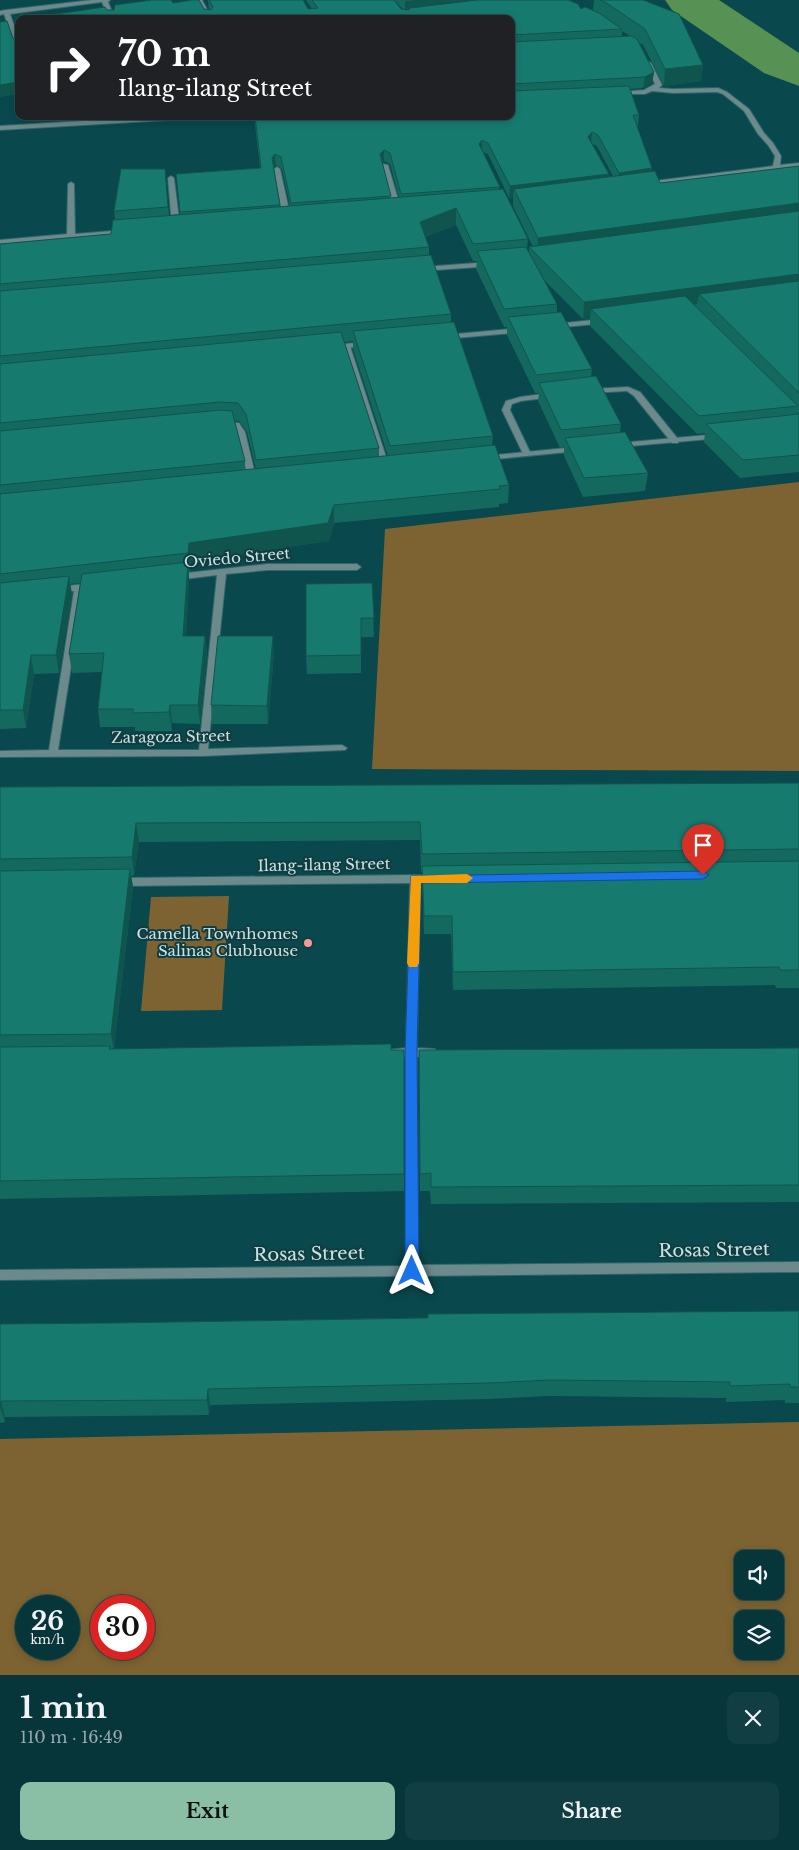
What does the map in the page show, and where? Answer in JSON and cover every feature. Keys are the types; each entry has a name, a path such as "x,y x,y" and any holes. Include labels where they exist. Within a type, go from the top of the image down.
{"street":[{"path":"15,39 3,13 106,0 111,15"},
{"path":"199,0 207,15"},
{"path":"644,55 659,85 654,89"},
{"path":"616,93 654,89 673,91 718,90 725,93 747,110 760,134 771,144 778,156 776,168"},
{"path":"45,120 47,125"},
{"path":"0,128 127,120"},
{"path":"385,165 397,210"},
{"path":"634,185 799,165"},
{"path":"277,169 287,220"},
{"path":"171,178 176,228"},
{"path":"71,184 71,236"},
{"path":"388,211 407,209"},
{"path":"278,220 296,219"},
{"path":"167,229 185,227"},
{"path":"0,242 128,232"},
{"path":"416,270 495,263"},
{"path":"549,327 608,320"},
{"path":"433,338 530,329"},
{"path":"327,348 375,343"},
{"path":"346,346 386,470"},
{"path":"585,391 628,389 637,394 675,440"},
{"path":"527,454 506,410 508,403 520,399 557,394"},
{"path":"213,425 236,425 241,432 253,483"},
{"path":"606,447 723,436"},
{"path":"480,459 586,448"},
{"path":"377,470 396,468"},
{"path":"243,484 262,482"},
{"name":"Oviedo Street","path":"165,578 268,567 357,567"},
{"path":"203,752 222,572"},
{"path":"50,591 98,586"},
{"path":"53,754 79,588"},
{"name":"Zaragoza Street","path":"0,754 203,752 342,748"},
{"path":"412,1271 411,1052 415,879"},
{"name":"Ilang-ilang Street","path":"109,882 445,879"},
{"path":"382,1053 441,1052"},
{"name":"Rosas Street","path":"0,1275 799,1267"}],"shaded area":[{"path":"799,482 799,771 372,769 385,529"},
{"path":"229,896 222,1010 141,1011 151,897"},
{"path":"799,1422 799,1675 0,1675 0,1439"}],"building":[{"path":"152,0 171,0 173,3 199,0 204,9 211,10 213,7 209,0 303,0 308,9 318,8 312,0 394,0 401,9 409,10 410,8 477,0 568,0 578,4 581,9 585,7 599,13 622,29 515,35 515,15 49,15 105,7 107,10 114,10 115,5"},
{"path":"600,0 643,0 679,14 703,65 665,69 645,29"},
{"path":"7,21 15,39 15,83 0,85 0,22"},
{"path":"631,36 637,39 654,72 645,77 515,84 515,42"},
{"path":"629,86 639,115 633,115 652,168 619,173 598,135 592,132 588,137 609,174 510,186 488,143 482,140 479,144 500,187 401,194 390,153 384,150 380,154 391,196 291,203 281,157 275,154 272,158 280,205 180,212 176,174 261,168 255,120 515,120 515,91"},
{"path":"799,166 799,203 538,238 514,189 655,171 660,183"},
{"path":"121,169 165,169 168,207 114,211"},
{"path":"503,189 528,239 473,244 456,208 420,222 429,247 0,284 0,244 111,234 113,220"},
{"path":"799,211 799,274 584,302 529,247"},
{"path":"526,247 557,304 504,309 477,251"},
{"path":"431,255 451,314 0,356 0,291"},
{"path":"799,281 799,393 699,294"},
{"path":"685,296 798,406 699,416 591,309"},
{"path":"561,312 592,369 536,375 508,317"},
{"path":"454,322 493,436 390,446 353,331"},
{"path":"341,332 379,448 256,460 246,414 238,403 220,402 0,423 0,364"},
{"path":"596,376 621,424 561,430 539,383"},
{"path":"221,410 232,411 245,461 0,485 0,431"},
{"path":"799,414 799,455 743,460 706,424"},
{"path":"625,432 648,473 584,478 565,438"},
{"path":"495,445 509,485 499,486 500,489 334,505 328,523 189,543 188,553 0,574 0,494"},
{"path":"188,562 183,636 205,636 198,705 170,705 169,712 133,713 133,709 98,709 104,653 69,654 82,574"},
{"path":"69,576 56,655 31,655 23,710 0,710 0,583"},
{"path":"372,583 374,618 361,618 361,655 306,656 306,584"},
{"path":"218,636 273,636 267,706 211,705"},
{"path":"799,783 799,849 422,854 420,822 136,823 132,857 0,859 0,787"},
{"path":"799,861 799,970 780,970 779,967 453,972 452,916 424,916 422,866"},
{"path":"130,869 111,1034 0,1035 0,871"},
{"path":"391,1044 391,1050 404,1050 404,1174 0,1181 0,1047 110,1046 109,1049"},
{"path":"799,1048 799,1185 431,1187 431,1173 420,1174 419,1050"},
{"path":"799,1311 799,1387 790,1387 790,1384 730,1386 730,1382 550,1380 208,1389 207,1400 1,1401 0,1405 0,1324 428,1318 428,1314"}],"waterway":[{"path":"688,0 781,63 799,71"}],"slow traffic":[{"path":"413,963 415,879 467,878"}],"place":[{"name":"Camella Townhomes Salinas Clubhouse","path":"308,943"}],"route":[{"path":"412,1271 411,1052 415,879 703,875"}]}
